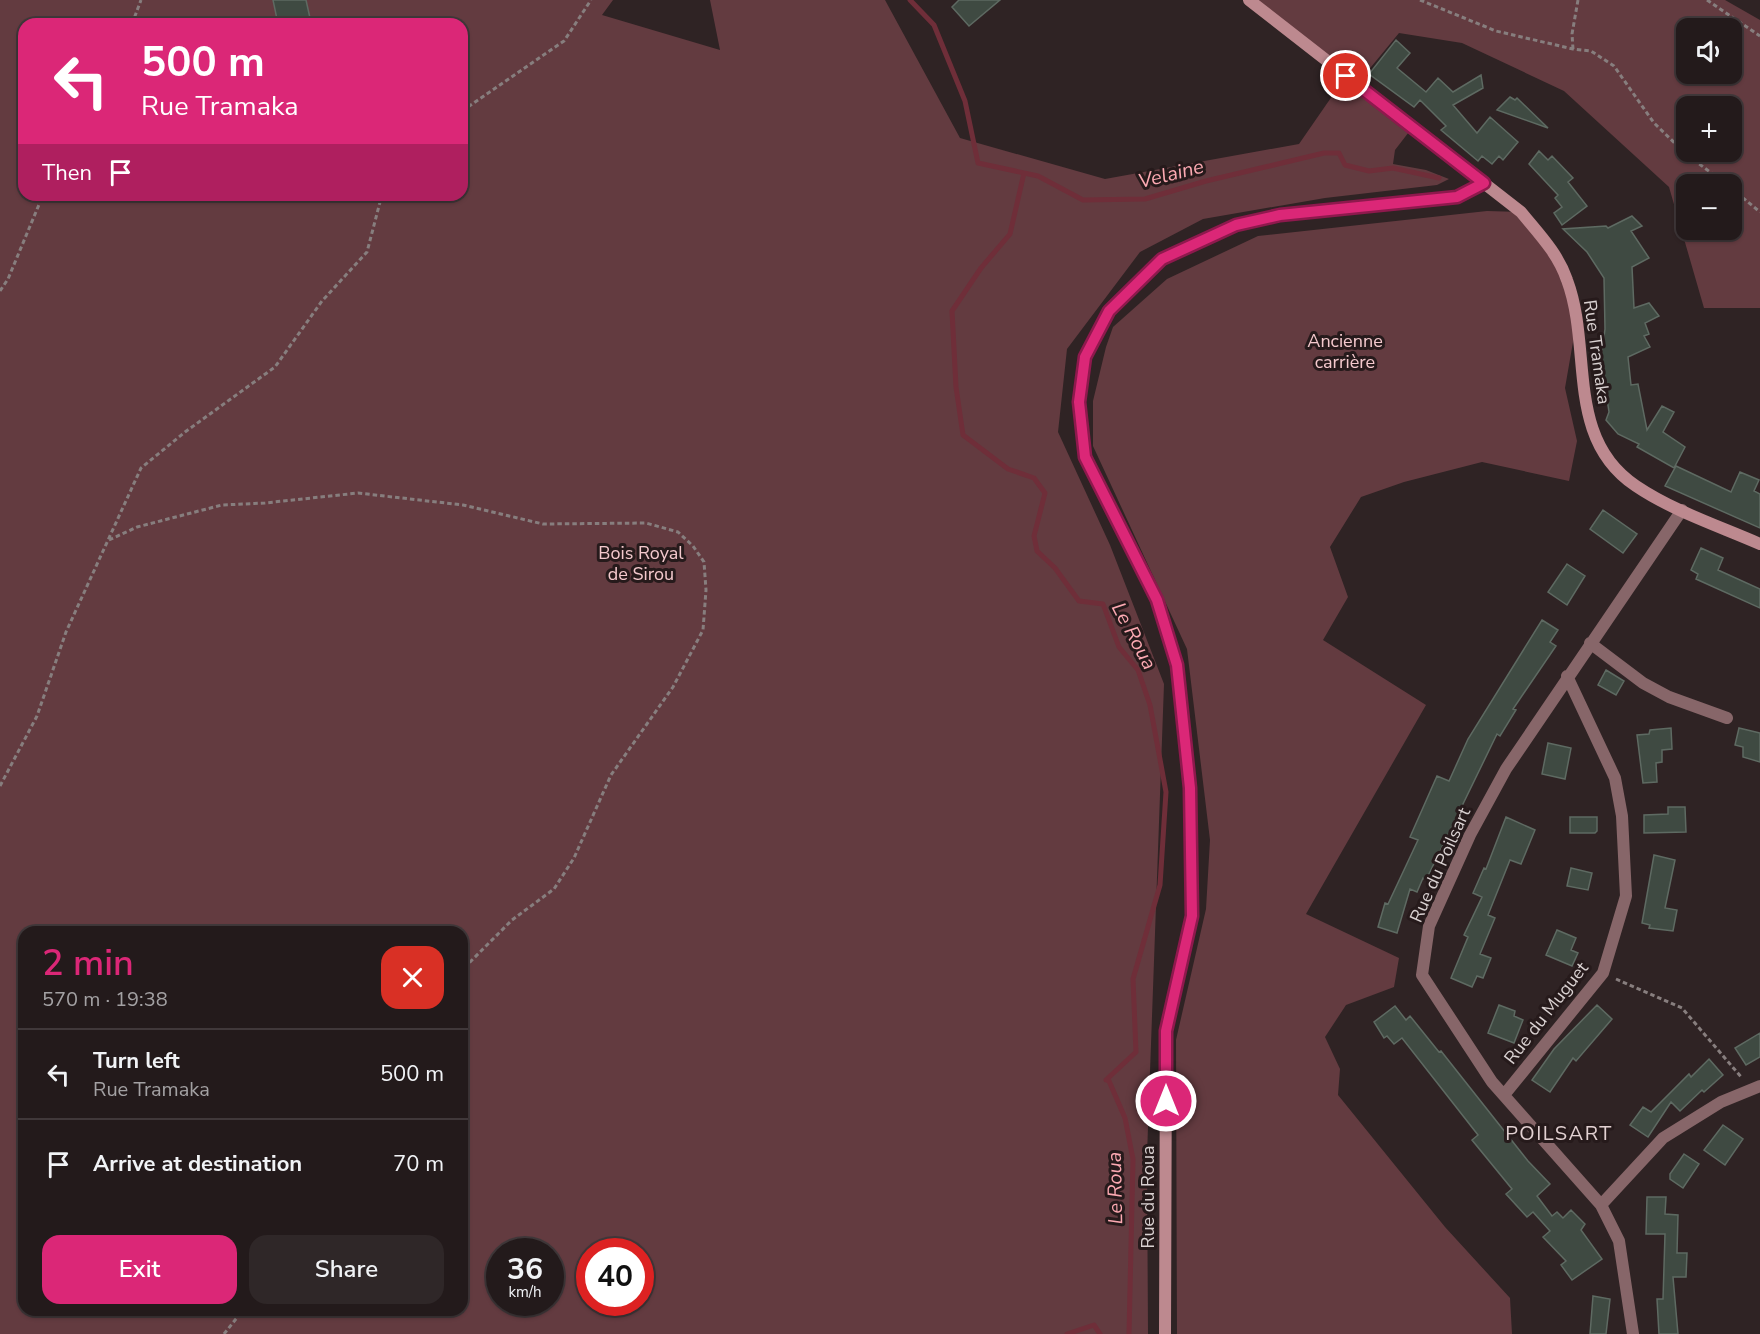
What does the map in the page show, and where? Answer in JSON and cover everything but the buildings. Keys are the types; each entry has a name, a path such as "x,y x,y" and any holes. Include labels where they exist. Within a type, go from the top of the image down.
{"street":[{"name":"Rue Tramaka","path":"1249,0 1521,212 1553,251 1567,279 1577,319 1587,415 1596,439 1610,461 1635,485 1682,510 1760,544"},
{"name":"Rue du Roua","path":"1166,1334 1166,1031 1192,916 1190,788 1177,665 1157,600 1085,457 1079,402 1085,357 1109,311 1162,259 1236,225 1280,215 1457,197 1484,183"},
{"name":"Rue du Poilsart","path":"1631,1332 1619,1241 1601,1205 1492,1082 1422,975 1429,926 1470,835 1506,769 1682,510"},
{"path":"1590,644 1643,683 1669,697 1726,718"},
{"name":"Rue du Muguet","path":"1504,1095 1603,973 1626,896 1622,816 1615,778 1568,676"},
{"path":"1601,1205 1663,1138 1721,1102 1758,1089"}],"path":[{"path":"134,18 141,0"},
{"path":"468,107 564,41 591,0"},
{"path":"1420,0 1496,31 1573,50 1591,51 1614,66 1654,123 1686,154 1713,174"},
{"path":"1573,50 1572,34 1578,0"},
{"path":"1707,0 1760,36"},
{"path":"1742,197 1760,212"},
{"path":"0,291 8,279 41,201"},
{"path":"0,786 37,716 66,632 141,468 275,367 322,301 367,252 381,201"},
{"path":"110,540 136,527 222,505 358,493 463,505 543,524 646,523 678,532 693,546 704,562 706,591 703,630 673,687 611,775 574,858 554,889 512,920 468,964"},
{"path":"1603,973 1682,1008 1758,1089"},
{"path":"224,1334 238,1316"}],"green space":[{"name":"Bois Royal de Sirou","path":"0,0 613,0 602,15 720,50 710,0 885,0 960,138 1105,179 1299,144 1346,76 1249,0 1725,0 1760,20 1760,308 1704,308 1684,240 1742,240 1742,174 1676,174 1676,211 1669,187 1564,91 1462,43 1399,33 1357,84 1412,128 1395,150 1393,164 1426,170 1449,179 1437,185 1325,198 1203,219 1140,252 1067,349 1058,432 1110,545 1164,684 1147,1155 1148,1334 0,1334"},
{"name":"Ancienne carrière","path":"1487,211 1521,212 1553,251 1577,319 1565,388 1577,441 1569,481 1482,462 1404,482 1361,497 1330,547 1348,597 1323,640 1426,705 1306,914 1399,958 1394,987 1346,1005 1325,1037 1340,1069 1338,1095 1445,1227 1510,1298 1512,1334 1177,1334 1176,1040 1206,909 1210,840 1187,649 1093,446 1093,401 1106,347 1113,327 1167,279 1258,236"}],"waterway":[{"name":"Velaine","path":"910,0 934,25 965,101 978,163 1038,176 1083,200 1145,199 1206,181 1324,153 1339,153 1345,165 1369,171 1393,168 1439,178"},
{"name":"Le Roua","path":"1024,173 1010,234 981,268 952,311 956,387 963,435 1008,469 1034,478 1045,493 1034,536 1037,551 1055,568 1079,601 1103,604 1119,647 1138,670 1150,705 1166,792 1160,885 1133,979 1136,1052 1106,1080 1109,1081 1125,1118 1133,1159 1129,1334"},
{"path":"1067,1334 1094,1325 1100,1334"}],"district":[{"name":"POILSART","path":"1559,1133"}],"route":[{"path":"1166,1101 1166,1031 1192,916 1190,788 1177,665 1157,600 1085,457 1079,402 1085,357 1109,311 1162,259 1236,225 1280,215 1457,197 1484,183 1346,76"}]}
